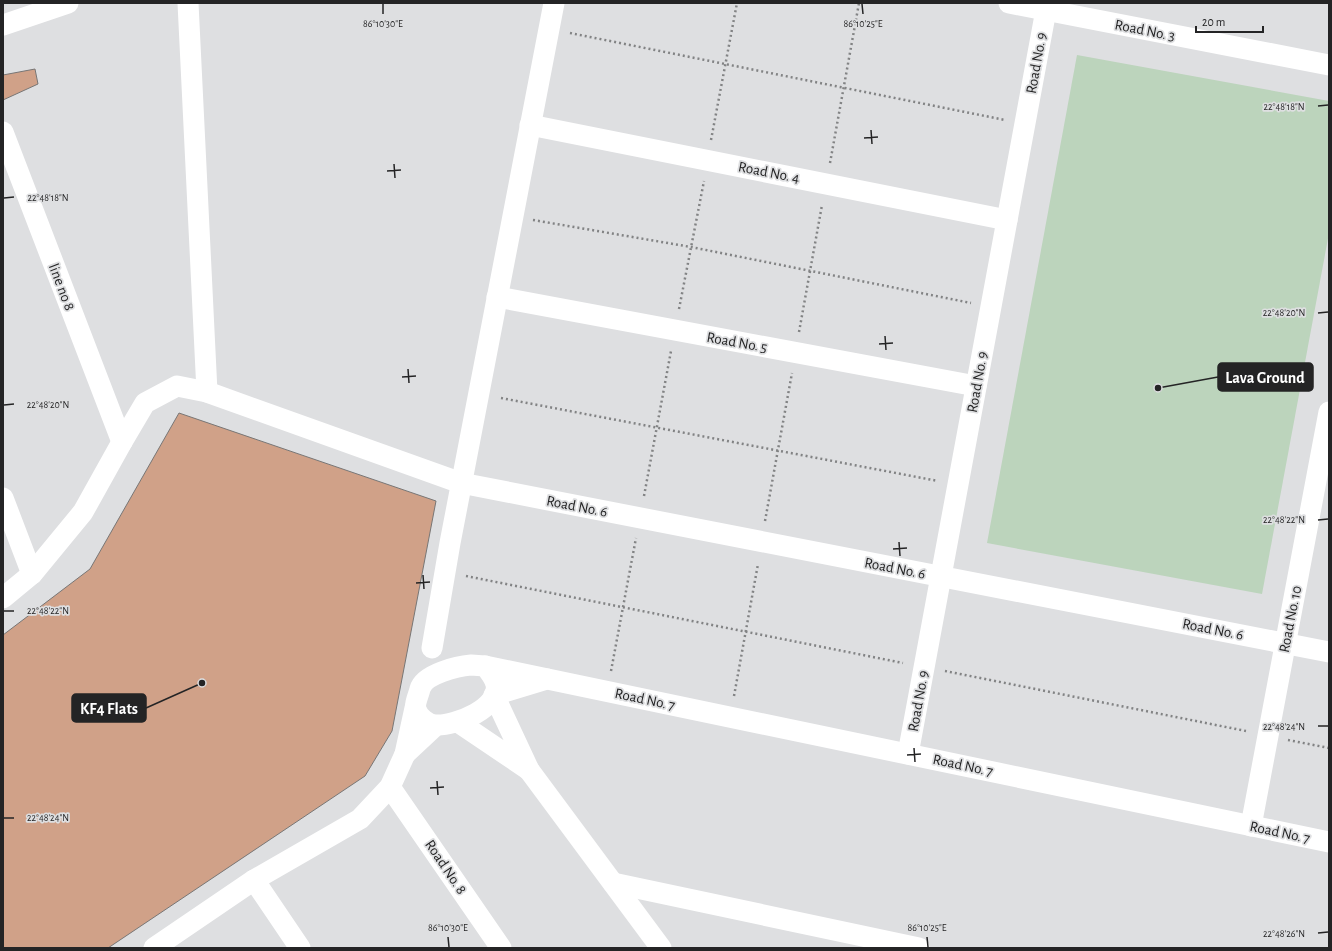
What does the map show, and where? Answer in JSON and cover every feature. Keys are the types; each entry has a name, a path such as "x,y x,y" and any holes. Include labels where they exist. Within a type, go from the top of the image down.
{"street":[{"path":"3,25 68,3"},
{"path":"188,3 207,392"},
{"path":"154,948 254,880 360,819 390,786 405,754 415,708 432,648 478,393 554,3"},
{"name":"Road No. 3","path":"1009,3 1329,65"},
{"name":"Road No. 9","path":"908,754 1046,10"},
{"name":"Road No. 4","path":"530,125 1007,220"},
{"name":"line no 8","path":"3,132 122,442"},
{"name":"Road No. 5","path":"497,298 976,386"},
{"name":"Road No. 6","path":"3,598 32,574 83,512 145,403 177,386 207,392 461,483 1329,652"},
{"name":"Road No. 10","path":"1251,826 1285,644 1324,463 1329,412"},
{"path":"3,498 32,574"},
{"path":"432,648 459,666"},
{"path":"405,754 435,726 458,722 482,710 493,699 496,685 485,666 471,665 459,666 431,677 421,685"},
{"name":"Road No. 7","path":"485,666 1329,842"},
{"path":"549,679 494,695 529,770 661,948"},
{"path":"415,708 419,717 435,726"},
{"path":"458,722 529,770"},
{"name":"Road No. 8","path":"390,786 501,948"},
{"path":"254,880 300,948"},
{"path":"613,883 919,948"}],"path":[{"path":"549,29 1025,124"},
{"path":"512,217 698,248 991,307"},
{"path":"478,393 958,484"},
{"path":"445,572 1329,748"}],"green space":[{"path":"1077,55 1329,101 1329,233 1262,594 987,543"}],"building":[{"path":"35,69 38,84 3,100 3,75"},
{"path":"179,413 436,501 392,731 365,776 108,948 3,948 3,635 90,569"}],"place":[{"name":"Lava Ground","path":"1158,388"},
{"name":"KF4 Flats","path":"202,683"}]}
